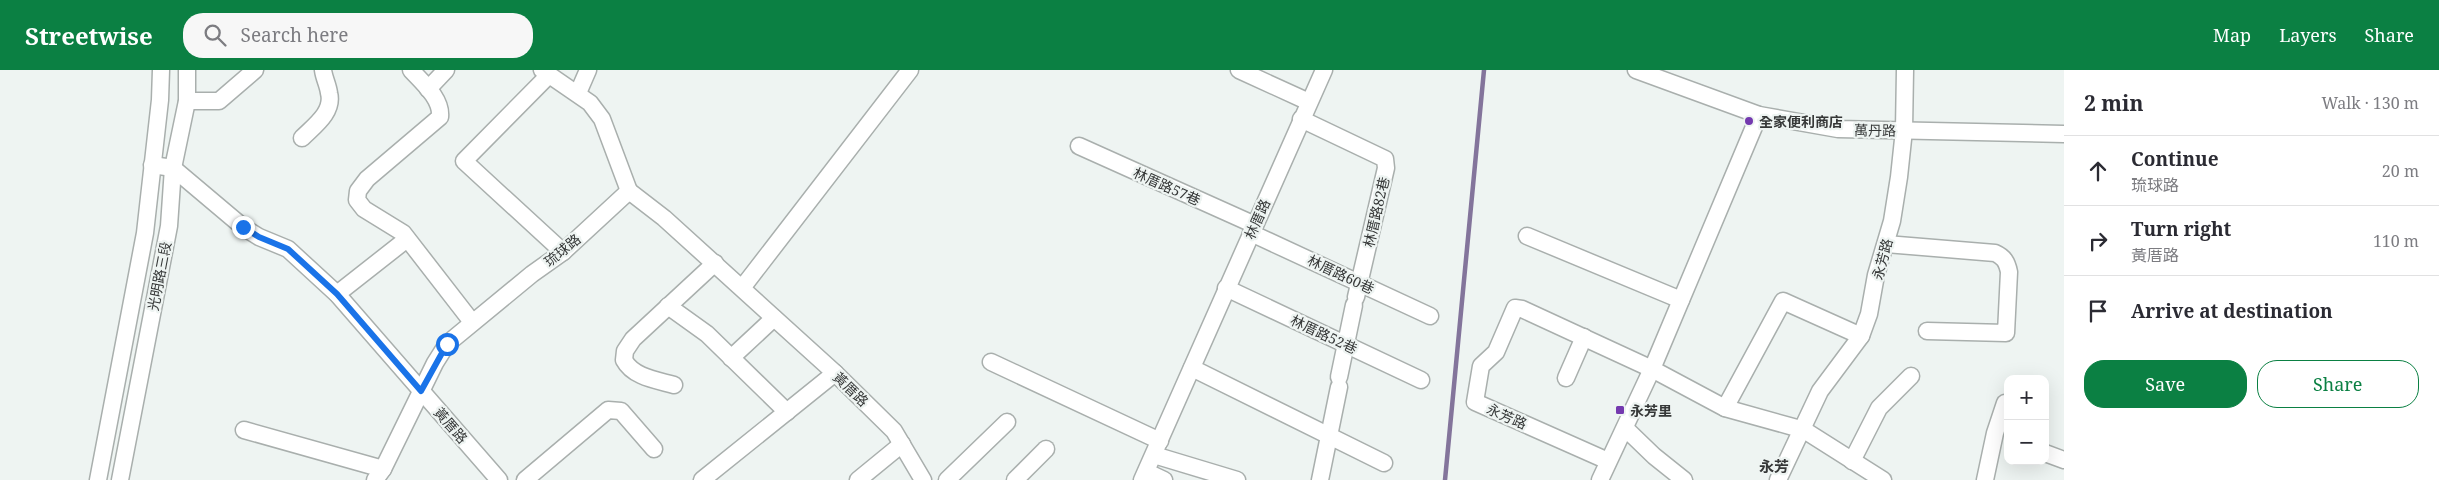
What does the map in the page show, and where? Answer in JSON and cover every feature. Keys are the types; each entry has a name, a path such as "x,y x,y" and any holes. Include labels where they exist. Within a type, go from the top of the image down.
{"street":[{"name":"光明路三段","path":"98,480 145,233 160,100 161,70"},
{"name":"光明路三段","path":"120,480 169,226 173,168 187,101 187,70"},
{"path":"187,101 219,101 255,70"},
{"path":"302,138 324,115 330,105 330,95 323,70"},
{"path":"411,70 428,89 441,109 440,117 367,179 358,191 357,200 364,209 403,234 472,322"},
{"path":"428,89 446,70"},
{"path":"578,93 588,70"},
{"path":"742,288 910,70"},
{"path":"1239,70 1309,102"},
{"name":"林厝路","path":"1144,476 1324,70"},
{"name":"萬丹路","path":"1636,70 1759,115 1838,129 2064,134"},
{"name":"永芳路","path":"1778,480 1804,430 1820,392 1861,336 1869,314 1886,244 1899,177 1904,130 1905,70"},
{"path":"563,252 464,161 546,72 590,103 602,119 629,191"},
{"name":"永芳路","path":"1759,115 1652,369 1606,474 1475,402 1481,366 1496,352 1515,308 1522,309 1652,369 1725,408 1804,430 1883,480"},
{"name":"林厝路82巷","path":"1302,119 1385,158 1386,168 1356,295"},
{"name":"林厝路57巷","path":"1079,146 1253,229"},
{"path":"152,165 173,168"},
{"name":"黃厝路","path":"173,168 243,227 259,237 288,249 337,294 499,480"},
{"name":"黃厝路","path":"629,191 664,218 715,263 835,373 894,431 923,480"},
{"name":"琉球路","path":"379,474 447,344 472,322 563,252 629,191"},
{"name":"林厝路60巷","path":"1253,229 1356,295 1430,316"},
{"path":"1527,236 1681,300"},
{"path":"337,294 407,239"},
{"path":"1886,244 1995,253 2003,257 2007,263 2006,333 1927,331"},
{"path":"674,385 636,373 624,360 626,351 632,339 715,263"},
{"name":"林厝路52巷","path":"1226,288 1421,380"},
{"path":"1320,480 1356,295"},
{"path":"1725,408 1783,301 1861,336"},
{"path":"668,306 707,334 787,412"},
{"path":"731,358 774,318"},
{"path":"1566,378 1584,338"},
{"path":"991,362 1157,448 1237,480"},
{"path":"1192,368 1384,462"},
{"path":"702,480 835,373"},
{"path":"1852,460 1879,408 1911,376"},
{"path":"1985,480 2001,436 2004,403"},
{"path":"525,480 608,410 621,411 654,449"},
{"path":"947,480 1007,422"},
{"path":"1625,428 1654,456 1684,480"},
{"path":"244,430 379,474"},
{"path":"858,480 902,444"},
{"path":"1016,480 1046,448"},
{"path":"2049,454 2064,460"},
{"path":"1144,476 1164,480"}],"waterway":[{"path":"1445,480 1484,70"}],"place":[{"name":"全家便利商店","path":"1749,121"},
{"name":"永芳里","path":"1620,410"}],"district":[{"name":"永芳","path":"1774,466"}],"route":[{"path":"243,227 259,237 288,249 337,294 421,391 447,344"}]}
